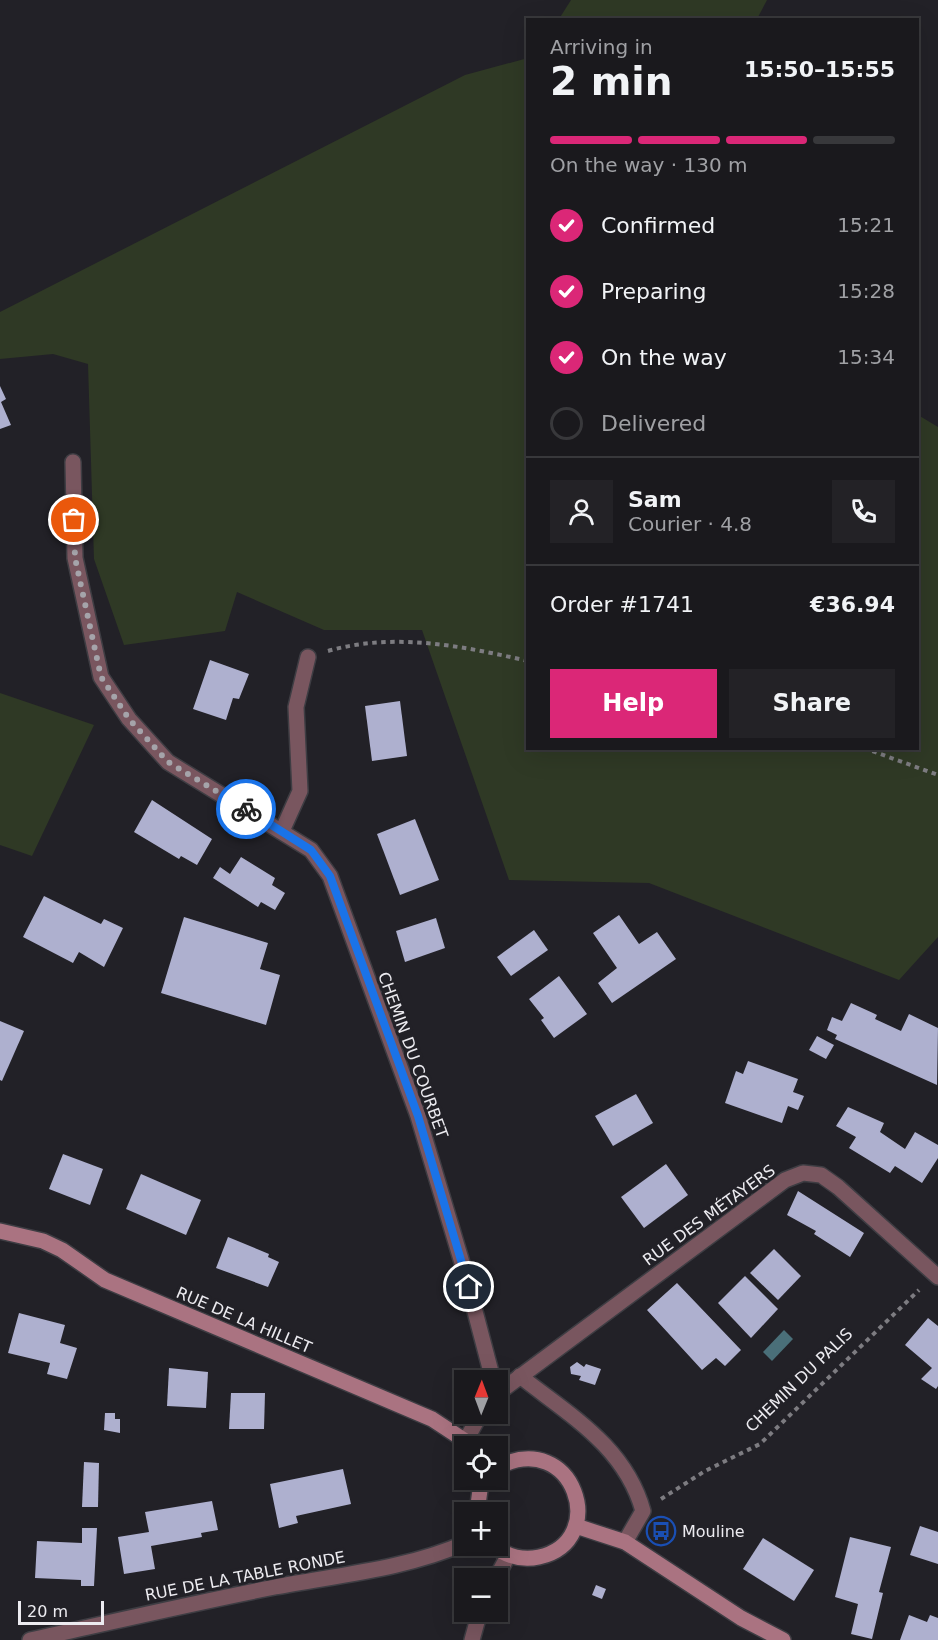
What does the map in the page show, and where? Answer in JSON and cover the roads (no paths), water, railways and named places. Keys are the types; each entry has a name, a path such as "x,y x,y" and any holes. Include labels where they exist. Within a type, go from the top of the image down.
{"street":[{"name":"CHEMIN DU COURBET","path":"73,462 75,558 101,677 129,719 168,762 311,850 330,876 418,1116 463,1266 490,1370"},
{"path":"282,831 300,791 296,706 308,657"},
{"name":"RUE DES MÉTAYERS","path":"508,1381 520,1376 786,1180 804,1173 821,1175 838,1187 937,1276"},
{"name":"RUE DE LA HILLET","path":"0,1231 43,1241 62,1250 105,1280 432,1419 459,1436"},
{"path":"520,1376 606,1444 637,1488 643,1511 625,1542"},
{"path":"501,1568 508,1556 529,1559 548,1555 565,1543 576,1526 578,1510 576,1494 569,1479 558,1468 543,1460 527,1457 508,1462"},
{"path":"576,1526 625,1542 775,1638"},
{"name":"RUE DE LA TABLE RONDE","path":"30,1640 250,1592 406,1562 454,1548"},
{"path":"472,1640 477,1622"}],"water":[{"path":"784,1330 793,1339 772,1361 763,1352"}],"place":[{"name":"Mouline","path":"661,1531"}]}
